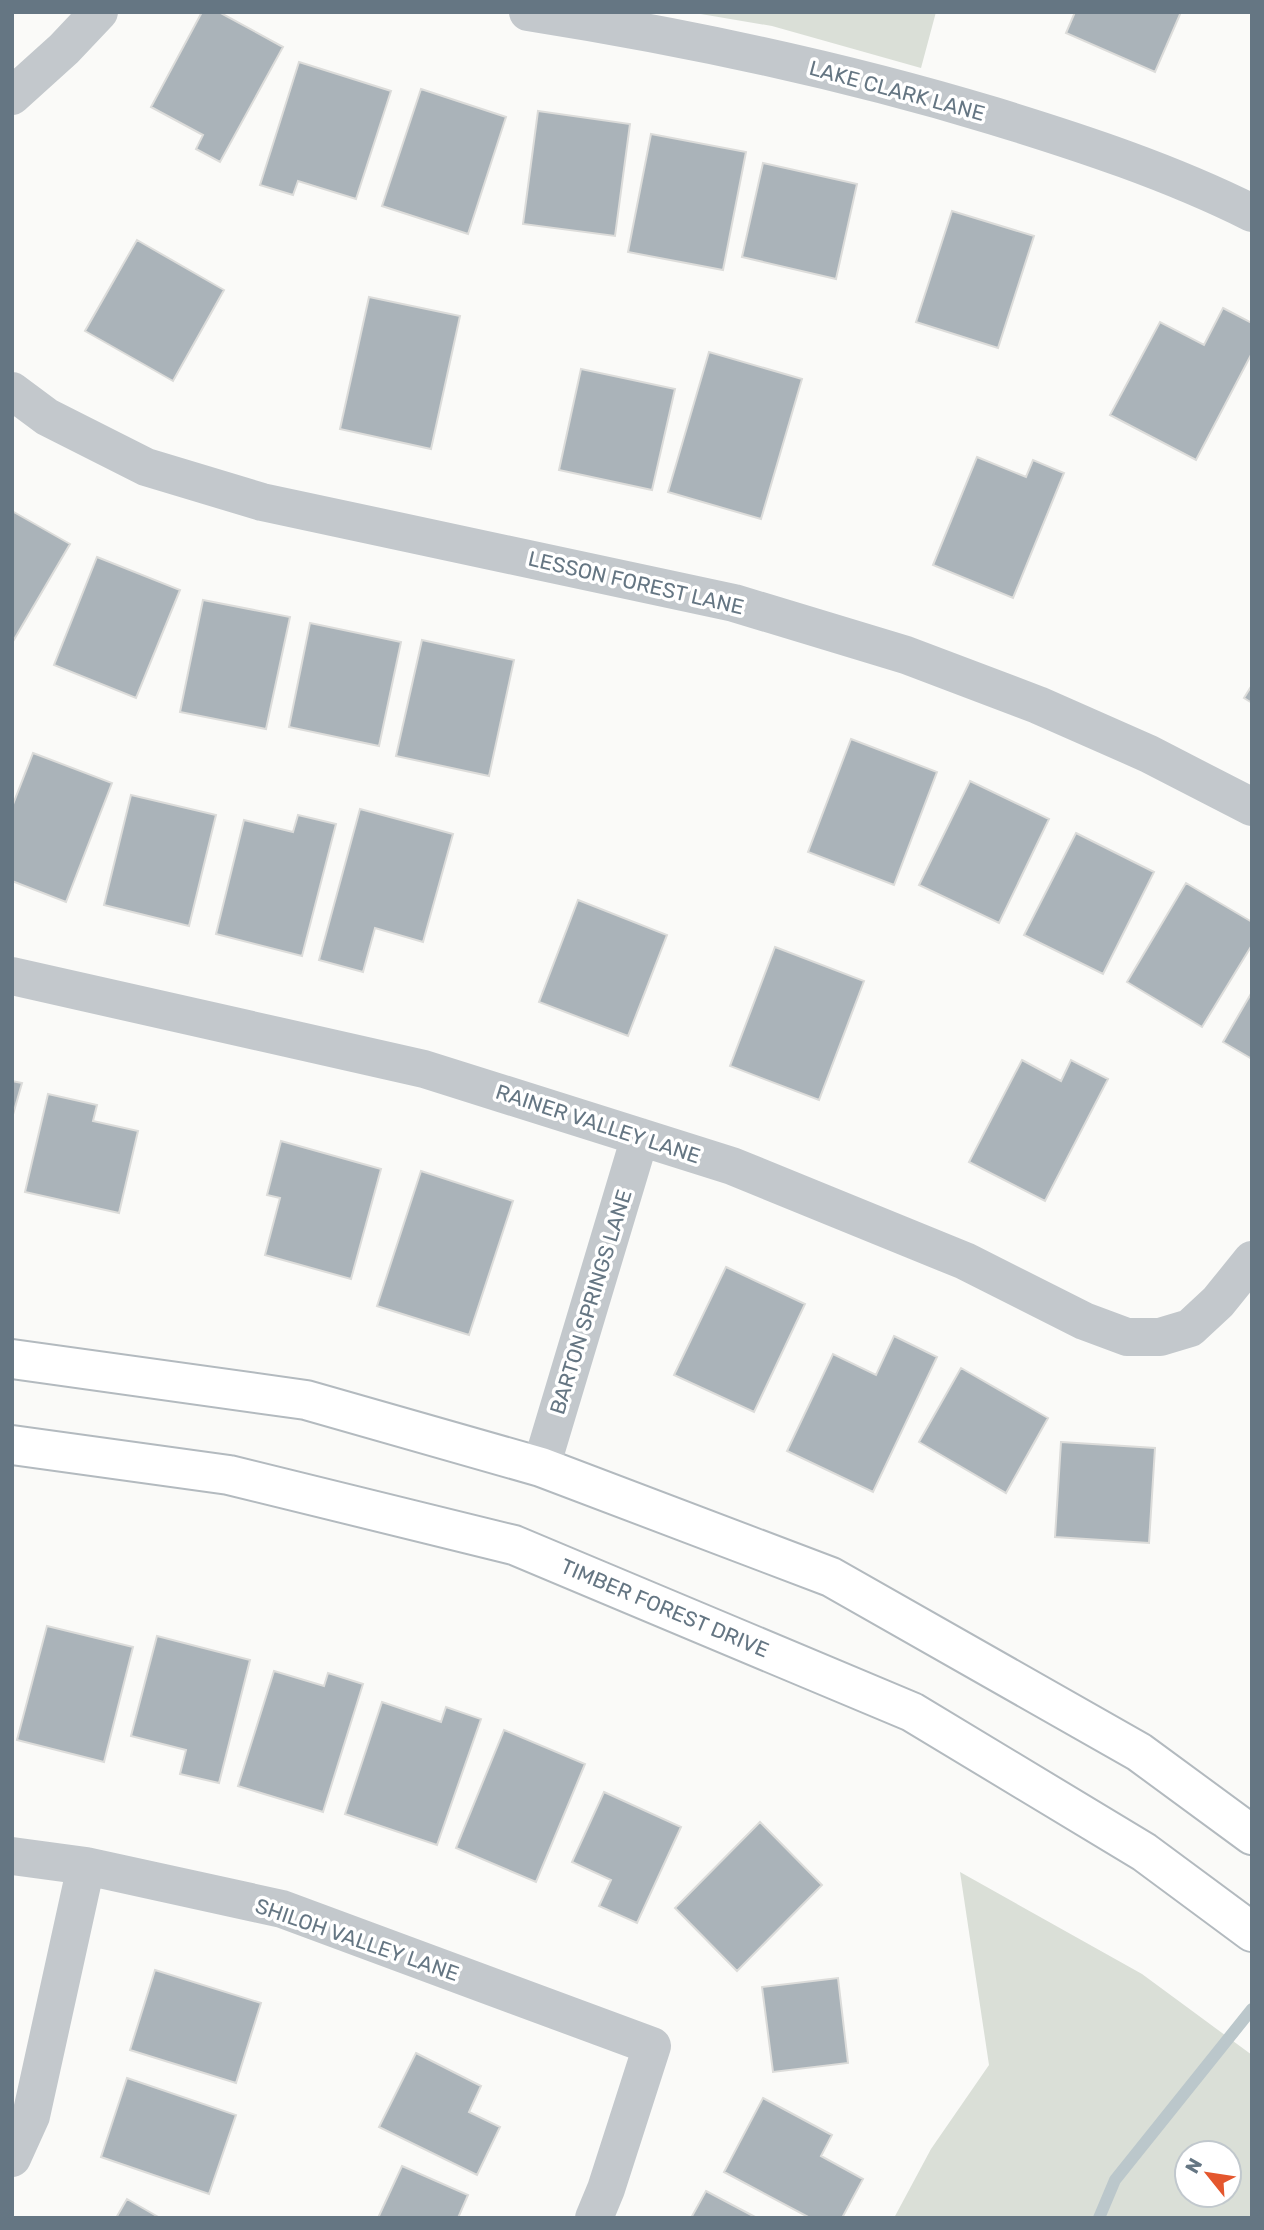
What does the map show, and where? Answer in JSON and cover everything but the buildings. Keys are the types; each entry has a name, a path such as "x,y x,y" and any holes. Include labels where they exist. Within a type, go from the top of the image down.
{"main road":[{"path":"12,1359 306,1400 541,1467 831,1577 1139,1752 1252,1835"},
{"name":"TIMBER FOREST DRIVE","path":"12,1445 229,1475 514,1545 912,1712 1144,1852 1252,1932"}],"street":[{"path":"12,96 64,49 99,12"},
{"name":"LAKE CLARK LANE","path":"528,12 741,51 916,93 1060,136 1205,190 1252,213"},
{"name":"LESSON FOREST LANE","path":"12,391 47,417 146,467 262,502 734,603 906,654 1038,705 1149,754 1252,807"},
{"name":"RAINER VALLEY LANE","path":"12,976 425,1069 732,1166 965,1261 1084,1321 1127,1337 1160,1337 1190,1328 1218,1302 1252,1261"},
{"name":"BARTON SPRINGS LANE","path":"541,1467 640,1137"},
{"name":"SHILOH VALLEY LANE","path":"12,1856 86,1866 282,1909 652,2046 606,2189 594,2218"},
{"path":"12,2158 31,2116 86,1866"}],"shaded area":[{"path":"689,12 936,12 921,68 772,26"},
{"path":"960,1872 1142,1974 1252,2055 1252,2218 894,2218 931,2149 989,2065"}],"waterway":[{"path":"1099,2218 1115,2180 1252,2009"}]}
